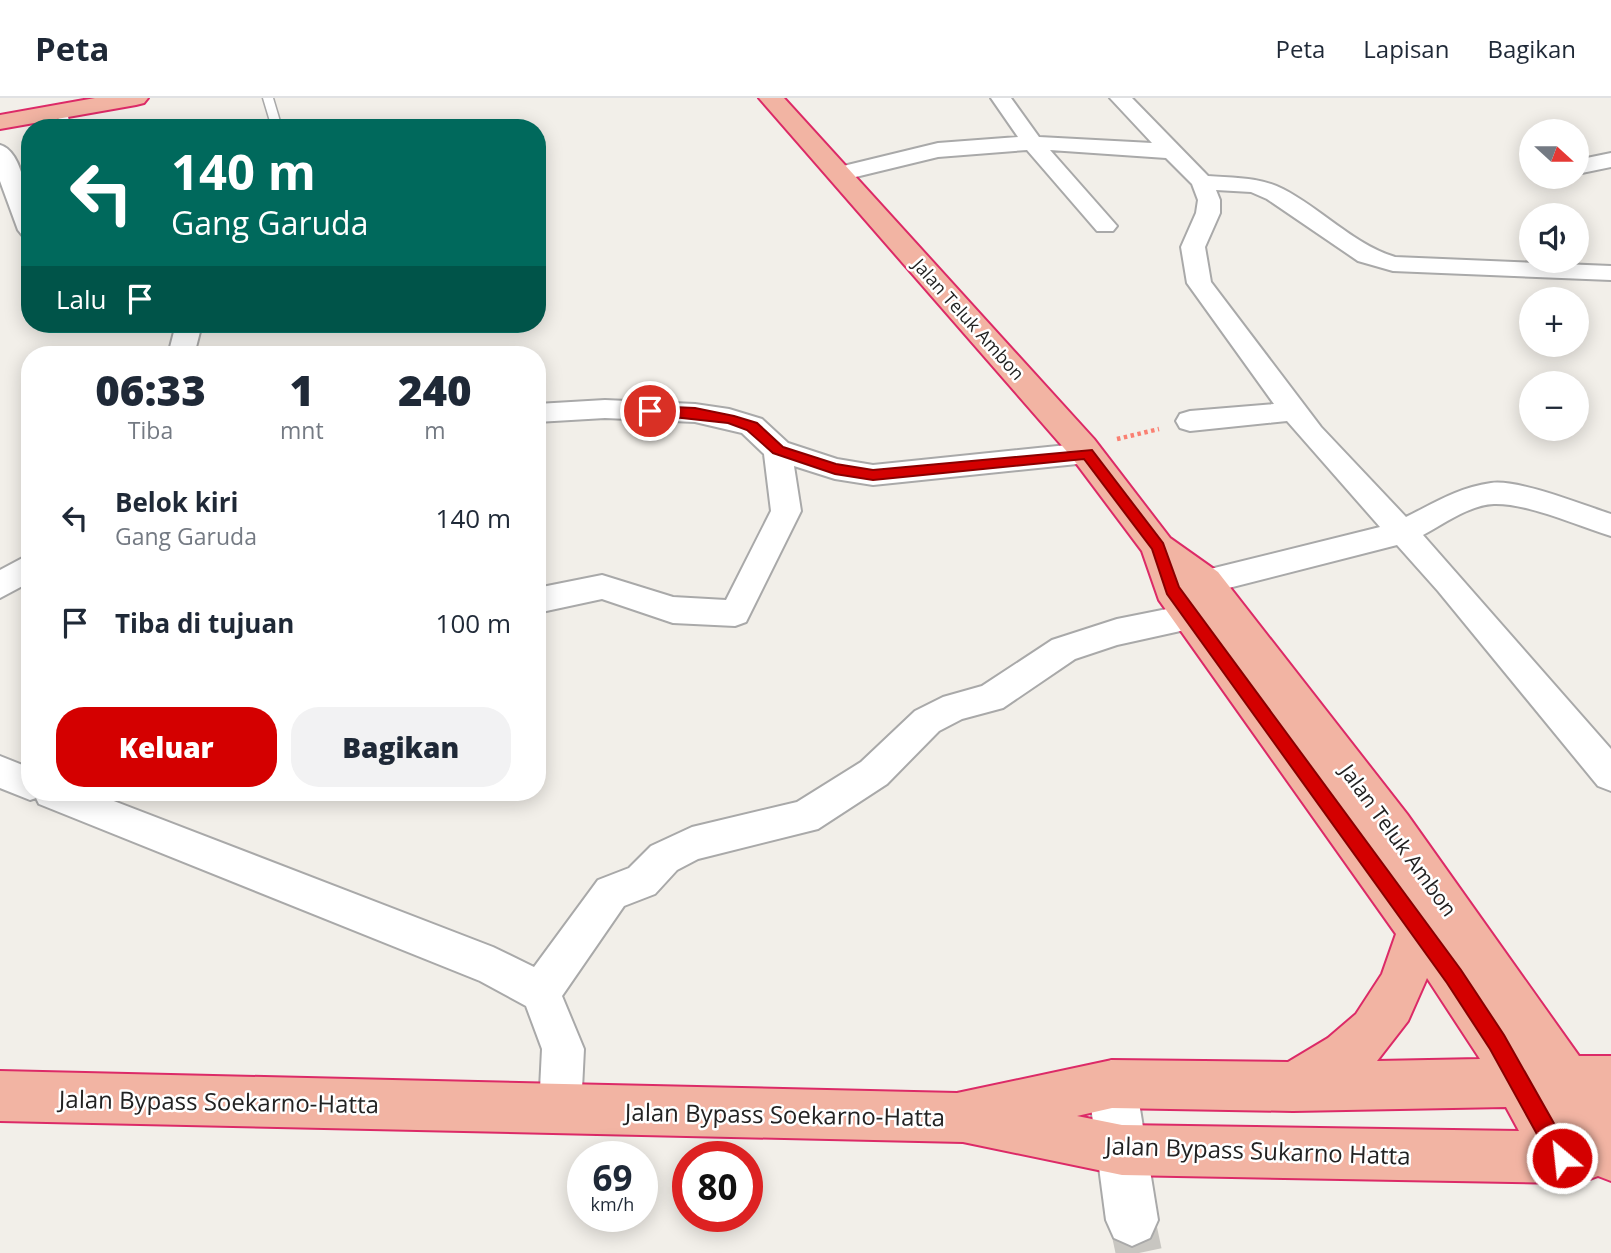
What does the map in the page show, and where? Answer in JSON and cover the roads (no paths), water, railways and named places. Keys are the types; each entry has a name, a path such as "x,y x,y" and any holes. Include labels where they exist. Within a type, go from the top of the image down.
{"highway":[{"path":"67,119 136,98"},
{"name":"Jalan Teluk Ambon","path":"771,98 1085,450 1158,547 1172,590 1198,599 1392,828 1566,1082 1611,1157"},
{"path":"0,122 21,121"},
{"name":"Jalan Teluk Ambon","path":"1198,599 1420,929 1566,1082 1562,1158"},
{"path":"1293,1087 1362,1042 1392,1007 1410,966 1420,929"},
{"name":"Jalan Bypass Soekarno-Hatta","path":"0,1096 957,1118 1112,1084 1293,1087 1566,1082"},
{"name":"Jalan Bypass Sukarno Hatta","path":"957,1118 1122,1150 1562,1158"},
{"path":"1562,1158 1611,1157"}],"street":[{"path":"1001,98 1033,144 1105,226"},
{"path":"1120,98 1202,182 1209,200 1208,213 1198,230 1193,247 1199,283 1311,434 1449,582 1611,775"},
{"path":"839,174 935,151 1033,144 1068,143 1174,152"},
{"path":"0,152 21,207"},
{"path":"1589,165 1611,160"},
{"path":"1202,182 1255,186 1275,194 1367,256 1393,264 1611,274"},
{"path":"546,412 605,409 695,413 752,426 778,450 835,469 873,475 1085,450"},
{"path":"1190,421 1295,411"},
{"path":"546,599 602,587 673,610 735,612 786,511 778,450"},
{"path":"541,992 611,893 642,881 664,858 692,844 805,817 874,773 927,721 955,707 990,698 1064,649 1117,632 1198,599 1401,533 1464,500 1494,493 1528,499 1611,525"},
{"path":"0,586 21,572"},
{"path":"0,772 21,780"},
{"path":"72,801 493,967 541,992 563,1049 560,1109"},
{"path":"1112,1084 1132,1220"}],"lane":[{"path":"268,98 272,119"}],"tunnel":[{"path":"1132,1220 1139,1253"}]}
